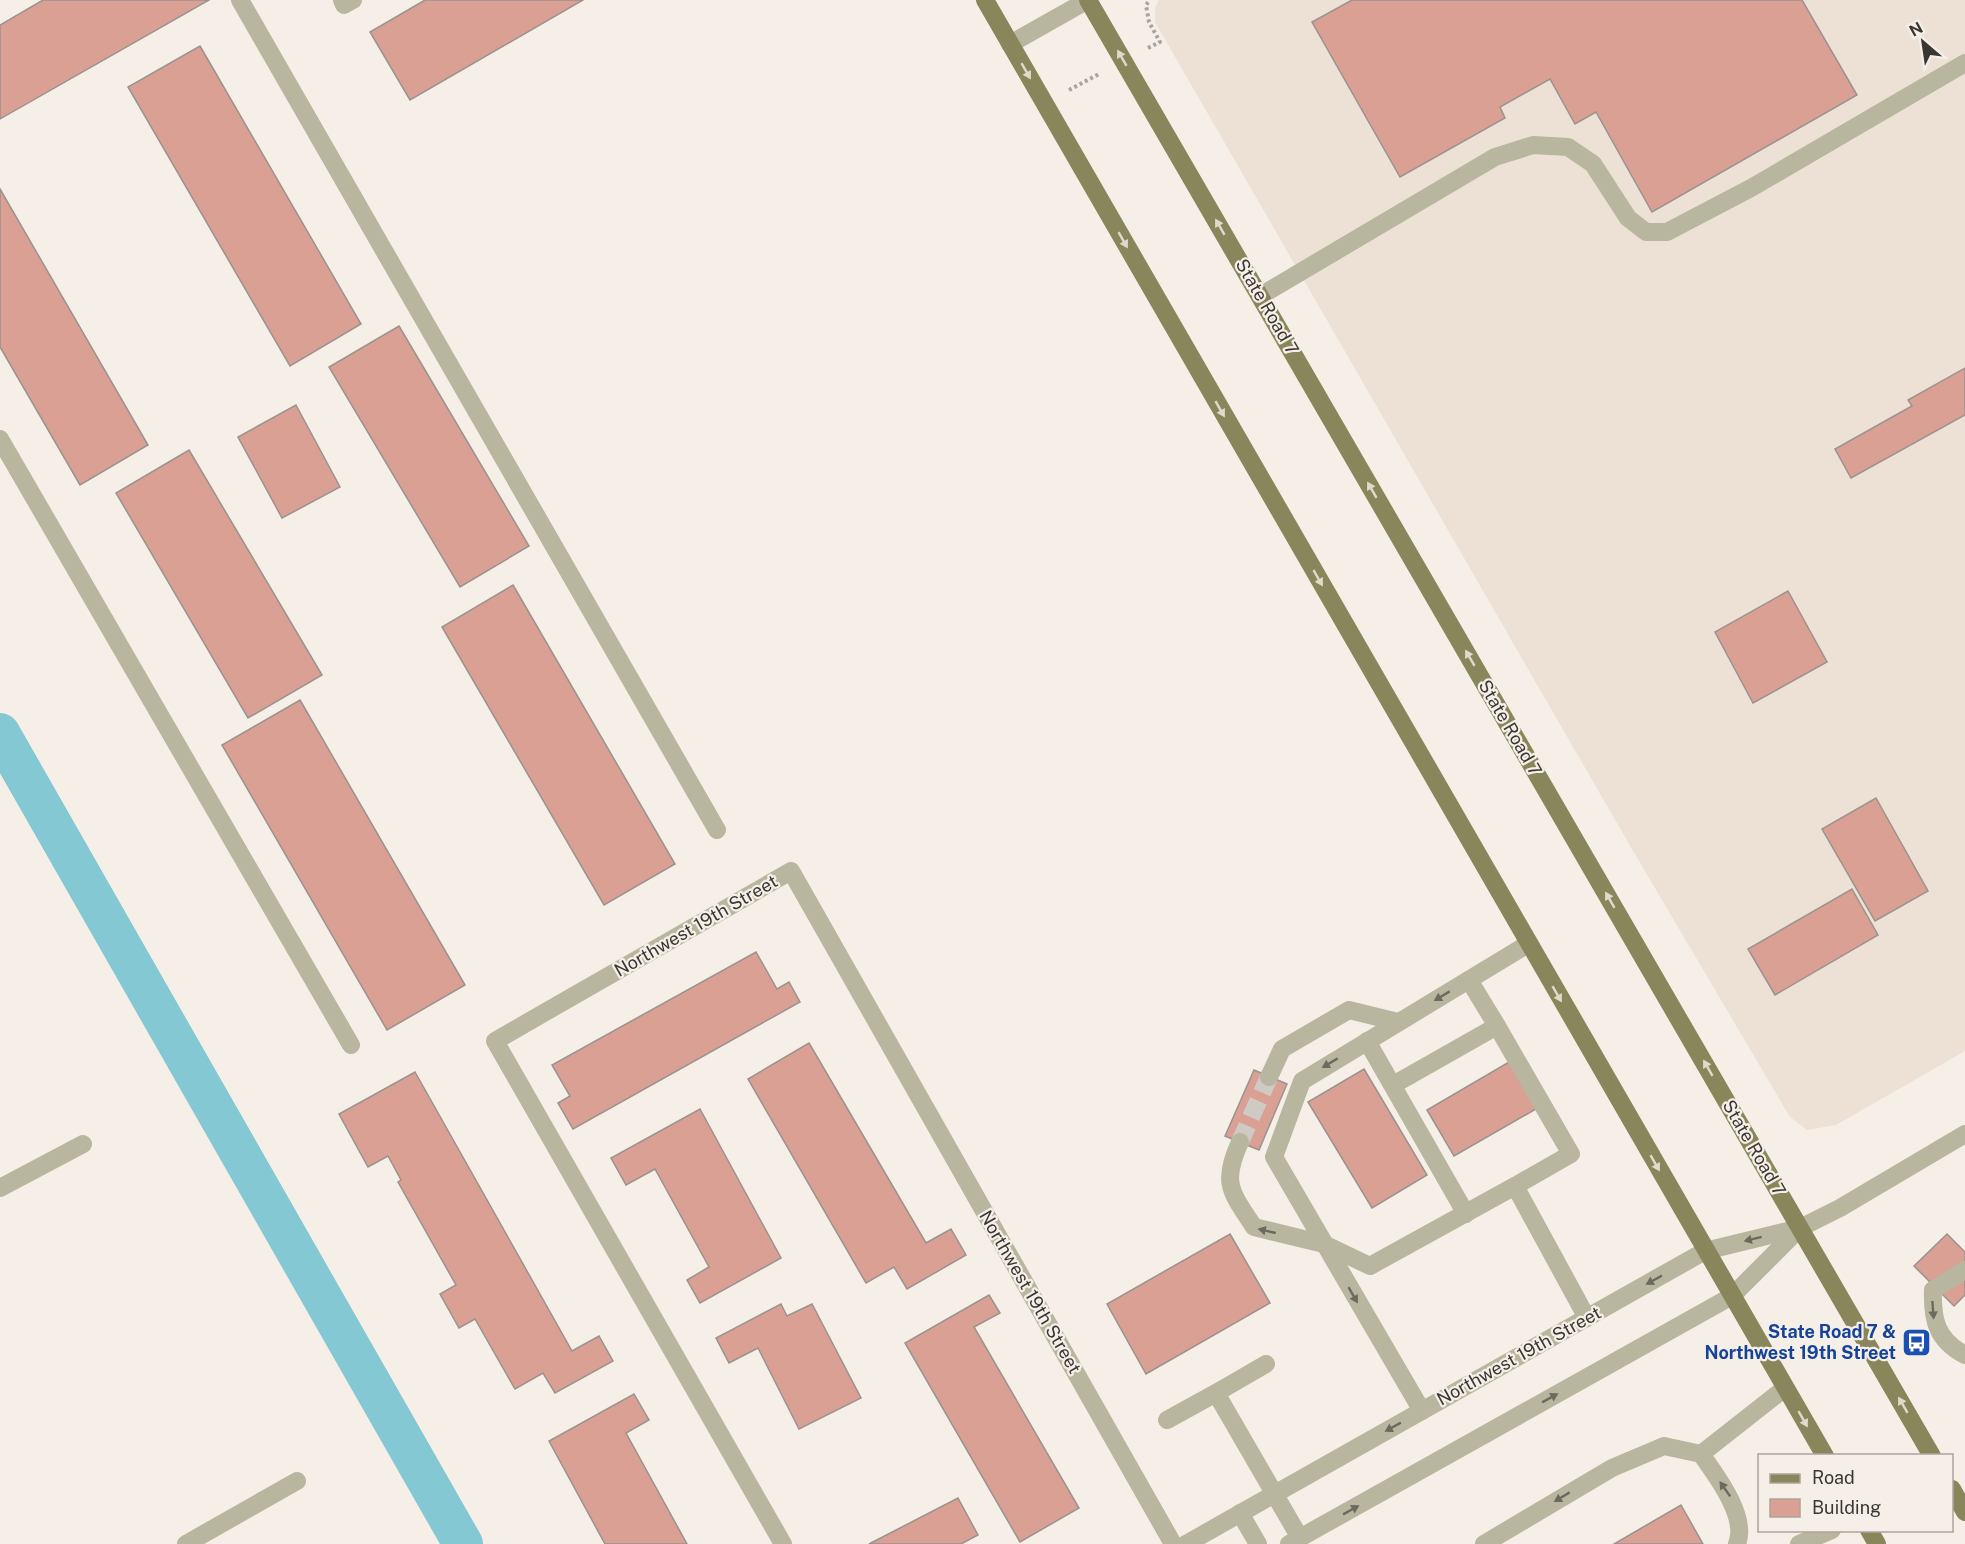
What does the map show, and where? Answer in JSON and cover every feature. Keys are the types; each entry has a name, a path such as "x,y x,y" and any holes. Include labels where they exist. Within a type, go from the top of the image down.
{"main road":[{"name":"State Road 7","path":"1088,0 1931,1454"},
{"path":"987,1 1528,944 1824,1454"},
{"path":"1953,1491 1965,1512"}],"street":[{"path":"240,0 717,830"},
{"path":"342,0 344,5 353,0"},
{"path":"1010,44 1088,0"},
{"path":"1260,296 1495,157 1533,145 1568,147 1593,164 1628,218 1646,232 1667,232 1751,188 1965,63"},
{"path":"0,439 351,1045"},
{"name":"Northwest 19th Street","path":"783,1544 495,1041 791,871 1173,1544"},
{"path":"1422,1411 1274,1157 1302,1081 1528,944"},
{"path":"1240,1142 1230,1165 1233,1194 1254,1227 1324,1244 1370,1266 1571,1154 1469,980"},
{"path":"1269,1077 1282,1049 1349,1010 1398,1022"},
{"path":"1393,1085 1497,1026"},
{"path":"1367,1041 1466,1214"},
{"name":"Northwest 19th Street","path":"1186,1544 1212,1538 1240,1513 1705,1251 1800,1228 1840,1208 1965,1134"},
{"path":"0,1188 83,1144"},
{"path":"1515,1186 1587,1318"},
{"name":"Northwest 19th Street","path":"1294,1541 1732,1296 1800,1228"},
{"path":"1965,1270 1933,1290 1932,1317 1949,1347 1965,1355"},
{"path":"1167,1420 1266,1364"},
{"path":"1701,1454 1785,1388"},
{"path":"1216,1393 1273,1495 1294,1541"},
{"path":"1484,1544 1612,1468 1664,1446 1701,1454 1731,1497 1740,1538 1737,1544"},
{"path":"186,1544 297,1481"},
{"path":"1240,1513 1258,1544"},
{"path":"1799,1544 1827,1532"}],"path":[{"path":"1143,0 1146,5"}],"shaded area":[{"path":"1159,0 1965,0 1965,1051 1836,1125 1807,1130 1790,1117 1629,844 1155,22 1155,8"}],"building":[{"path":"43,0 209,0 0,119 0,25"},
{"path":"425,0 583,0 410,100 370,32"},
{"path":"1352,0 1802,0 1857,95 1652,212 1596,112 1575,124 1550,79 1500,107 1505,118 1400,177 1312,22"},
{"path":"200,46 361,324 290,366 128,87"},
{"path":"0,189 148,445 80,485 0,347"},
{"path":"399,326 529,546 460,587 329,367"},
{"path":"1965,368 1965,415 1851,478 1835,449 1912,406 1908,400"},
{"path":"296,405 340,487 282,518 238,437"},
{"path":"189,450 322,675 248,718 116,493"},
{"path":"513,585 675,864 604,905 442,627"},
{"path":"1788,591 1827,662 1753,703 1715,632"},
{"path":"300,700 465,985 387,1030 222,745"},
{"path":"1876,798 1928,891 1875,921 1822,829"},
{"path":"1852,889 1878,935 1775,995 1748,949"},
{"path":"756,952 777,989 789,982 800,1002 573,1129 558,1103 570,1096 552,1065"},
{"path":"809,1043 926,1243 951,1229 966,1255 907,1289 894,1267 866,1283 748,1079"},
{"path":"1509,1062 1536,1109 1454,1156 1427,1110"},
{"path":"1364,1069 1427,1175 1372,1208 1308,1102"},
{"path":"1254,1070 1287,1084 1259,1150 1225,1136"},
{"path":"415,1072 572,1351 599,1336 613,1361 555,1393 543,1373 515,1389 475,1319 459,1328 440,1294 456,1285 398,1182 401,1180 388,1156 368,1167 339,1114"},
{"path":"700,1109 781,1258 700,1303 687,1280 709,1267 655,1169 626,1185 611,1158"},
{"path":"1230,1234 1270,1303 1146,1374 1107,1304"},
{"path":"1947,1234 1965,1252 1965,1295 1954,1306 1914,1266"},
{"path":"989,1295 1000,1313 974,1327 1079,1508 1020,1542 905,1343"},
{"path":"781,1304 787,1316 812,1304 861,1398 799,1429 758,1348 729,1363 716,1338"},
{"path":"634,1394 649,1420 626,1433 687,1544 605,1544 549,1441"},
{"path":"958,1498 978,1535 961,1544 869,1544"},
{"path":"1681,1505 1703,1544 1614,1544"}],"waterway":[{"path":"0,733 463,1544"}],"tunnel":[{"path":"1240,1142 1269,1077"}],"place":[{"name":"State Road 7 & Northwest 19th Street","path":"1917,1342"}]}
